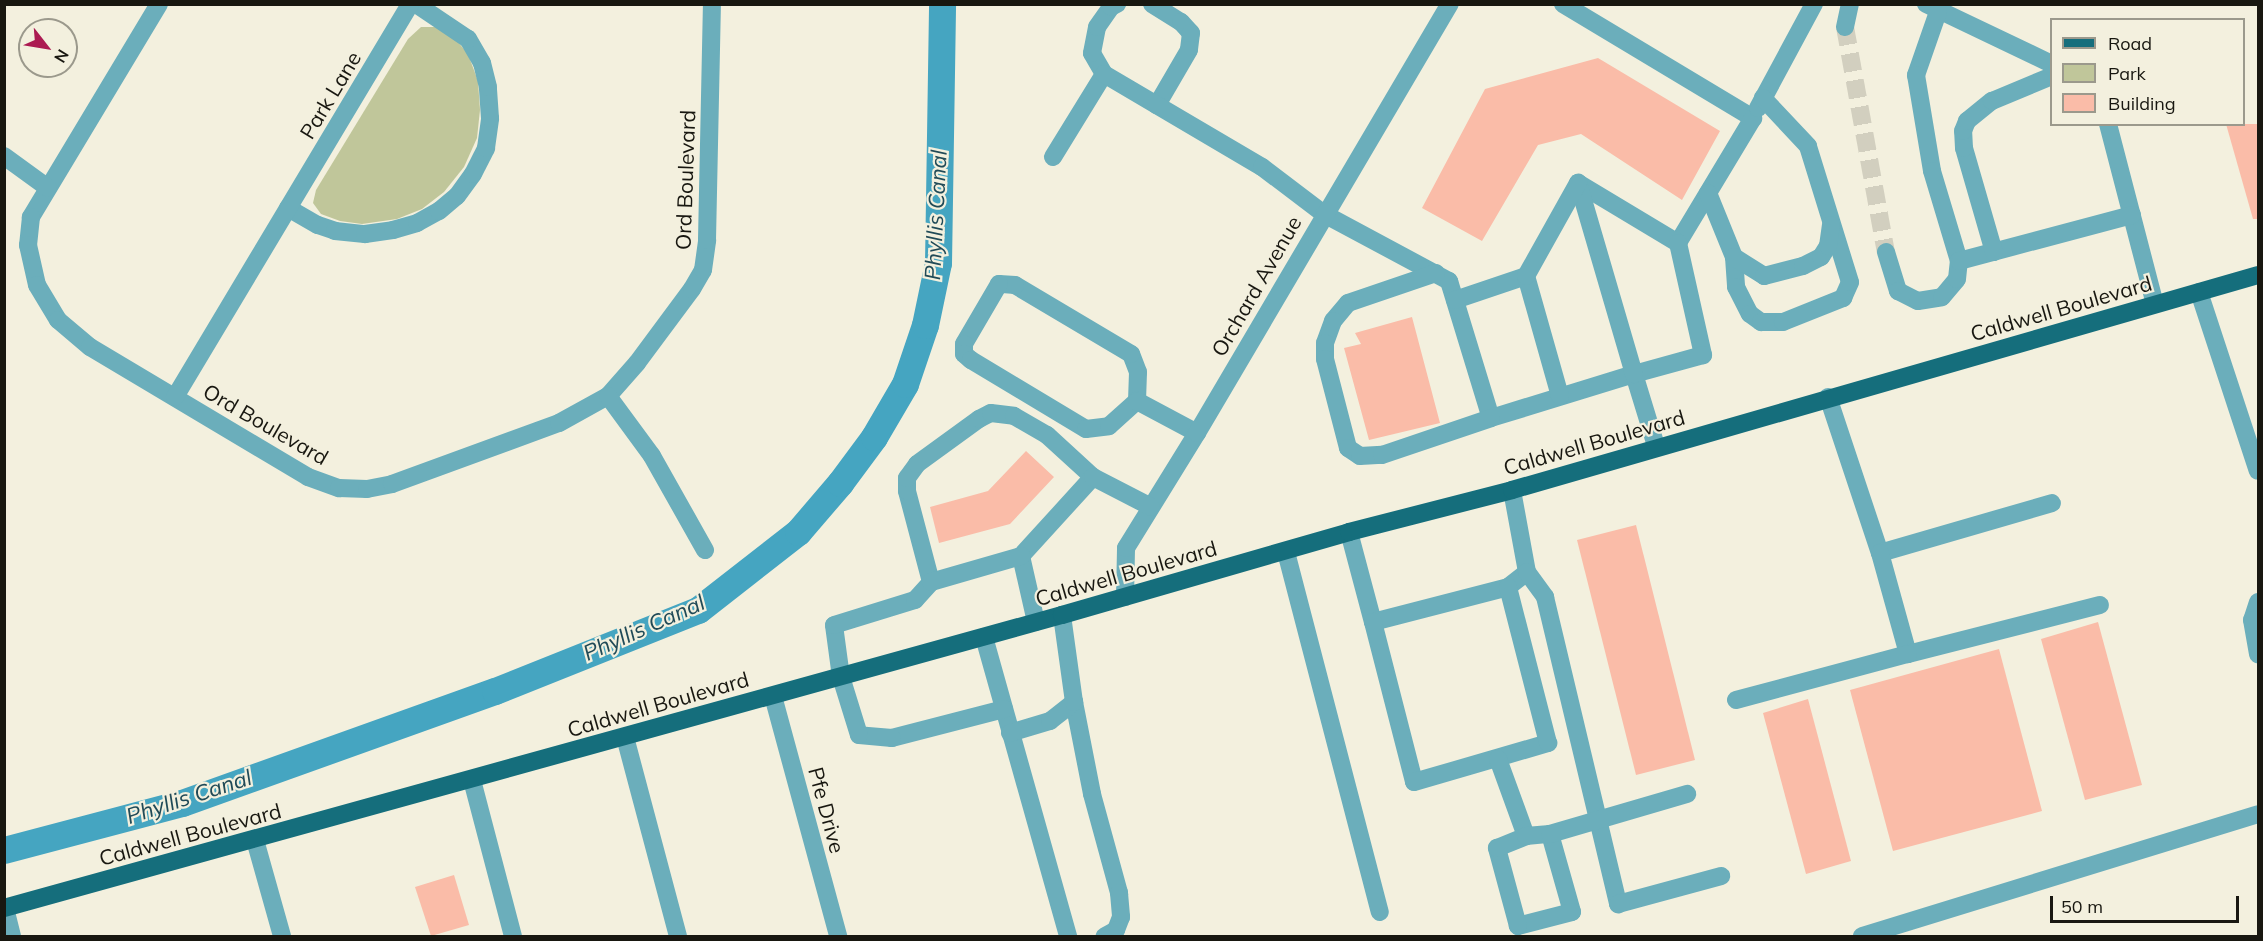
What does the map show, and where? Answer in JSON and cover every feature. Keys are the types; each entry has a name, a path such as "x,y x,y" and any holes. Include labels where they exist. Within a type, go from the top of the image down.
{"main road":[{"name":"Caldwell Boulevard","path":"5,908 984,637 1286,552 1349,532 1512,490 1656,446 2259,275"}],"street":[{"name":"Ord Boulevard","path":"159,4 31,217 28,245 37,285 58,320 90,346 308,477 339,488 367,489 392,484 559,423 608,396 637,363 692,289 703,270 707,240 712,4"},
{"name":"Park Lane","path":"175,397 410,4"},
{"path":"288,208 318,225 335,231 365,234 393,230 417,223 439,212 457,196 473,174 486,148 490,117 488,87 482,63 468,39 416,4"},
{"path":"1117,4 1111,7 1097,27 1092,53 1104,74 1262,167 1324,214 1449,281 1491,418"},
{"path":"1152,4 1181,22 1191,33 1189,50 1157,105"},
{"name":"Orchard Avenue","path":"1125,597 1126,548 1197,433 1324,214 1450,4"},
{"path":"1563,4 1753,118"},
{"path":"1436,273 1348,303 1333,321 1325,343 1325,359 1348,448 1360,456 1382,455 1560,396 1703,355 1678,243 1753,118 1814,4"},
{"path":"1845,27 1850,4"},
{"path":"1886,252 1898,291 1918,301 1942,297 1957,279 1959,261 1932,171 1916,75 1932,8 2050,63"},
{"path":"1053,157 1104,74"},
{"path":"1994,252 1964,148 1962,131 1967,121 1992,101 2050,77"},
{"path":"1708,193 1734,257 1736,287 1749,314 1761,322 1783,322 1843,298 1850,282 1808,146 1763,98"},
{"path":"2109,126 2155,304"},
{"path":"4,156 48,188"},
{"path":"1578,183 1678,243"},
{"path":"1455,300 1526,276 1578,183"},
{"path":"1578,183 1656,446"},
{"path":"1959,261 2132,215"},
{"path":"1734,257 1764,276 1803,266 1821,257 1828,246 1832,219"},
{"path":"1526,276 1560,396"},
{"path":"999,284 1015,285 1131,354 1138,372 1137,401 1109,426 1086,429 971,360 964,354 964,344 999,284"},
{"path":"2199,292 2259,471"},
{"path":"608,396 652,456 705,550"},
{"path":"1828,397 1880,553 1908,654"},
{"path":"1137,401 1197,433"},
{"path":"931,582 907,491 907,478 917,464 979,419 991,413 1014,416 1047,435 1093,477 1151,507"},
{"path":"1004,709 892,738 859,735 841,677 834,625 915,600 931,582 1021,556 1093,477"},
{"path":"1512,490 1527,572 1545,597 1617,904 1721,876"},
{"path":"1880,553 2052,503"},
{"path":"1349,532 1414,782 1548,743 1508,587"},
{"path":"1286,552 1380,912"},
{"path":"1021,556 1036,622"},
{"path":"1373,622 1508,587 1527,572"},
{"path":"2259,602 2252,620 2259,654"},
{"path":"1736,700 2100,605"},
{"path":"1062,615 1074,702 1092,794 1119,893 1120,917 1116,930 1105,936"},
{"path":"984,637 1068,936"},
{"name":"Pfe Drive","path":"773,696 838,936"},
{"path":"1010,733 1050,721 1074,702"},
{"path":"625,737 678,936"},
{"path":"1498,759 1526,836"},
{"path":"472,780 513,936"},
{"path":"1550,834 1572,912 1518,926 1497,848 1526,836 1550,834 1688,794"},
{"path":"1862,936 2259,814"},
{"path":"255,840 282,936"},
{"path":"5,908 12,936"}],"green space":[{"path":"421,27 435,27 453,36 468,54 478,81 480,110 477,138 464,167 444,192 422,209 397,219 362,224 340,221 321,214 313,203 316,190 408,39"}],"building":[{"path":"1598,58 1720,131 1682,200 1581,134 1538,145 1482,241 1422,208 1485,89"},
{"path":"2259,124 2259,219 2253,219 2227,126"},
{"path":"1412,317 1440,423 1369,440 1344,348 1361,344 1355,333"},
{"path":"1026,451 1054,477 1010,524 939,543 930,507 988,491"},
{"path":"1636,525 1695,760 1636,775 1577,540"},
{"path":"2098,622 2142,785 2085,800 2041,639"},
{"path":"1999,649 2042,811 1893,851 1850,690"},
{"path":"1808,699 1851,861 1806,874 1763,713"},
{"path":"454,875 469,925 431,936 415,887"}],"waterway":[{"name":"Phyllis Canal","path":"4,850 182,803 495,691 698,610 798,532 840,483 874,437 905,384 925,325 938,263 942,4"}],"tunnel":[{"path":"1845,27 1886,252"}]}
